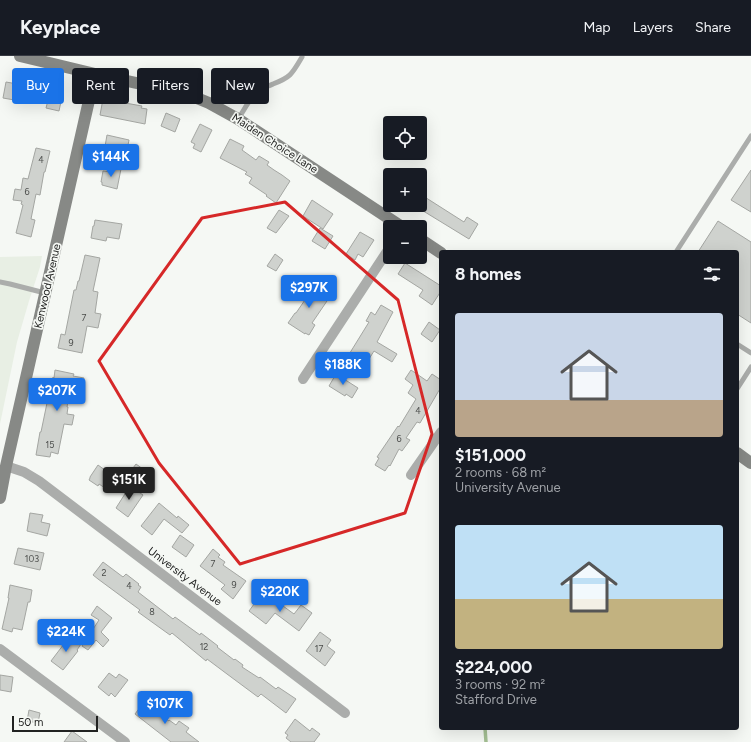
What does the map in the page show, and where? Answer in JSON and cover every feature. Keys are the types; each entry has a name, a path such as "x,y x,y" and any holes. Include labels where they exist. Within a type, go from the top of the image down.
{"main road":[{"name":"Maiden Choice Lane","path":"20,56 72,69"},
{"name":"Maiden Choice Lane","path":"129,82 186,94 209,103 238,119 391,220"},
{"name":"Kenwood Avenue","path":"0,498 3,465 46,293 87,104"},
{"path":"427,244 439,252"},
{"path":"739,454 751,463"}],"street":[{"path":"303,379 383,258"},
{"path":"411,475 439,435"},
{"name":"University Avenue","path":"3,465 24,472 39,481 345,713"},
{"path":"0,649 125,742"}],"lane":[{"path":"238,119 255,94 262,88 272,85 289,76 302,58"},
{"path":"677,250 751,136"},
{"path":"0,282 46,293"},
{"path":"739,345 751,353"},
{"path":"739,386 751,367"}],"highlighted area":[{"path":"285,202 398,300 432,434 405,513 240,564 159,463 99,361 202,218"}],"shaded area":[{"path":"42,256 17,342 0,424 0,257"}],"building":[{"path":"6,82 12,83 12,100 3,98"},
{"path":"47,104 60,104 59,111 46,108"},
{"path":"102,104 129,104 142,106 141,108 147,109 145,124 100,115"},
{"path":"166,113 180,119 175,132 161,126"},
{"path":"200,124 212,130 201,152 193,148 195,144 191,142"},
{"path":"107,135 129,140 127,150 120,149 119,155 104,152"},
{"path":"230,139 244,146 242,150 256,160 259,156 269,162 267,165 290,181 276,203 249,183 252,178 245,174 247,172 220,158"},
{"path":"36,148 50,151 40,195 36,194 31,219 35,220 31,237 16,233 23,205 21,204 22,201 13,200 15,189 21,190 23,178 28,179"},
{"path":"112,167 121,169 117,189 102,185 101,182 103,171 111,172"},
{"path":"751,170 751,212 731,200"},
{"path":"427,198 464,222 467,217 478,224 469,239 425,212 427,212"},
{"path":"312,200 333,214 323,229 303,216"},
{"path":"279,210 289,216 276,233 267,228"},
{"path":"95,220 122,224 119,239 107,237 106,241 91,238"},
{"path":"718,221 751,242 751,323 739,315 739,250 699,250"},
{"path":"320,228 333,236 325,249 312,241"},
{"path":"360,232 374,240 363,257 358,254 355,260 346,254"},
{"path":"275,254 283,260 276,271 267,266"},
{"path":"85,255 100,258 93,291 98,292 95,313 101,314 98,328 87,326 82,353 58,348 61,334 65,335 74,290 76,290 79,281"},
{"path":"404,264 439,285 439,294 432,305 419,296 423,290 398,274"},
{"path":"309,283 314,287 316,285 329,294 325,300 327,301 312,323 315,325 309,335 288,323 309,294 304,291"},
{"path":"381,305 393,312 377,342 397,354 392,362 374,351 364,367 348,356 369,322 366,321 371,312 375,315"},
{"path":"429,322 439,329 432,342 421,334"},
{"path":"55,370 84,378 82,391 70,389 67,414 74,415 72,425 64,424 58,454 51,452 50,457 36,455"},
{"path":"411,370 427,381 432,374 439,379 439,390 420,423 417,422 406,438 410,440 402,451 399,449 390,466 389,465 385,471 375,465 379,458 377,457 398,426 399,427 416,399 408,393 413,385 405,379"},
{"path":"336,374 358,388 352,398 346,394 345,396 329,386"},
{"path":"136,464 147,472 138,484 127,476"},
{"path":"98,465 113,476 105,488 99,484 98,486 89,480"},
{"path":"130,486 143,495 128,517 116,508"},
{"path":"159,503 177,518 178,516 189,525 182,533 164,519 152,535 141,526"},
{"path":"30,513 43,515 41,522 50,524 47,536 27,531"},
{"path":"180,535 194,545 186,557 172,547"},
{"path":"18,548 44,553 40,570 14,564"},
{"path":"213,549 220,555 218,557 225,562 223,565 246,581 233,599 221,589 225,585 200,566"},
{"path":"103,562 123,577 126,574 139,584 138,585 141,587 138,592 173,619 175,617 200,635 201,633 234,660 235,659 243,665 242,667 259,678 260,677 276,689 278,687 296,699 286,713 261,694 258,697 207,659 206,661 172,633 170,635 138,612 140,610 93,575"},
{"path":"10,585 32,590 22,630 13,628 12,632 2,629 9,598"},
{"path":"260,596 269,603 272,598 294,614 301,605 312,613 299,631 275,613 266,624 249,611"},
{"path":"97,606 112,618 101,632 109,640 103,647 96,640 88,650 82,646 99,620 91,615"},
{"path":"320,632 331,640 327,646 335,652 325,666 306,651"},
{"path":"70,636 81,644 77,650 78,651 63,670 51,661"},
{"path":"109,673 116,678 119,674 128,680 115,697 111,693 109,696 98,687"},
{"path":"0,675 13,677 11,692 0,690"},
{"path":"144,702 169,721 176,725 179,721 189,728 186,732 199,742 171,742 135,714"},
{"path":"29,710 40,713 38,723 27,721"},
{"path":"295,719 310,731 312,728 320,734 314,742 291,742 286,738 288,735 285,733"},
{"path":"72,731 87,742 64,742"}],"waterway":[{"path":"485,730 486,742"}]}
